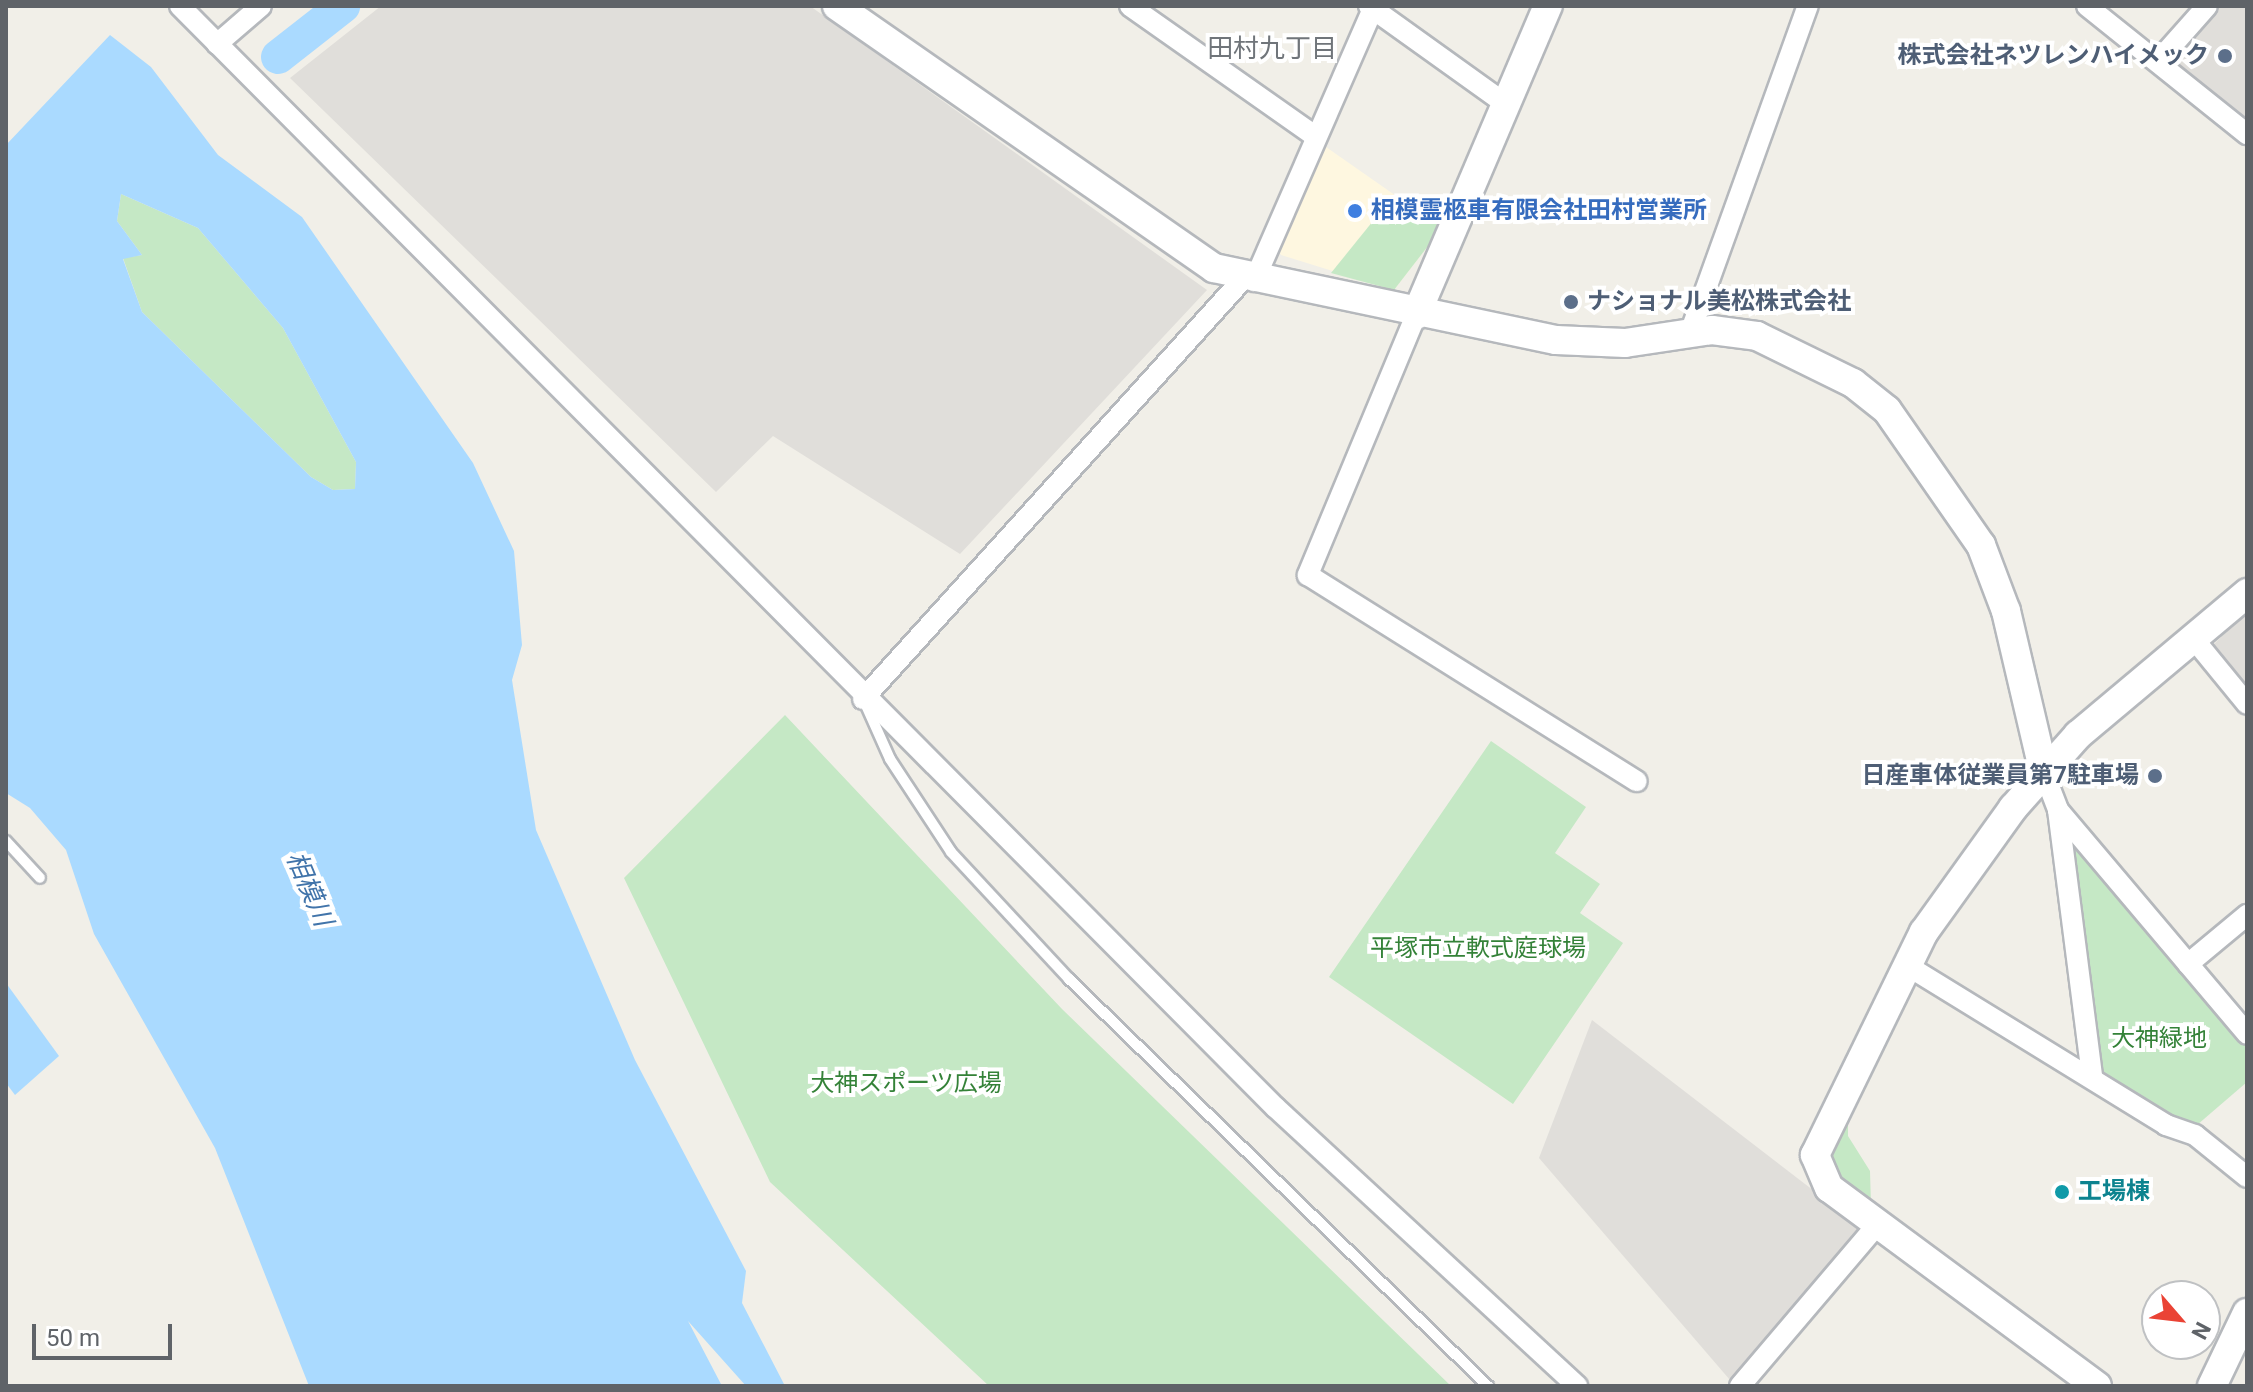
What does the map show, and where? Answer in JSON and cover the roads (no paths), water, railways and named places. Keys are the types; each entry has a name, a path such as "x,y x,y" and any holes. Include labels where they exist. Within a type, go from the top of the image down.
{"street":[{"path":"180,6 863,699 1276,1108 1577,1386"},
{"path":"217,44 261,6"},
{"path":"837,6 1094,188 1214,268 1249,280 1416,315 1586,342 1690,333 1757,336 1853,383 1887,410 1981,545 2006,611 2044,773 2059,815 2092,1077"},
{"path":"1130,6 1315,136"},
{"path":"1548,6 1308,575 1637,781"},
{"path":"1690,333 1808,6"},
{"path":"2087,6 2161,58 2247,134"},
{"path":"2161,58 2207,6"},
{"path":"863,699 1249,280 1372,7 1506,104"},
{"path":"2097,1386 1829,1188 1815,1155 1924,932 2044,773 2247,593"},
{"path":"2193,638 2247,704"},
{"path":"2059,815 2247,1034"},
{"path":"2188,964 2247,915"},
{"path":"1916,971 2195,1135 2247,1177"},
{"path":"1740,1386 1878,1224"},
{"path":"2212,1386 2247,1313"}],"lane":[{"path":"863,699 890,759 951,852 1069,979 1488,1386"},
{"path":"6,841 40,878"}],"water":[{"name":"相模川","path":"110,35 151,67 218,155 302,217 473,463 514,551 522,645 512,680 536,830 635,1060 746,1271 742,1303 785,1386 746,1386 688,1321 722,1386 309,1386 215,1148 94,934 66,850 30,808 6,793 6,145","holes":["121,194 198,228 283,328 356,462 355,489 333,490 311,477 142,312 123,259 142,255 117,221"]},
{"path":"6,983 59,1056 15,1095 6,1083"}],"waterway":[{"path":"278,57 343,6"}],"place":[{"name":"株式会社ネツレンハイメック","path":"2225,56"},
{"name":"相模霊柩車有限会社田村営業所","path":"1355,211"},
{"name":"ナショナル美松株式会社","path":"1571,302"},
{"name":"日産車体従業員第7駐車場","path":"2155,776"},
{"name":"工場棟","path":"2062,1192"}],"district":[{"name":"田村九丁目","path":"1272,49"}],"park label":[{"name":"平塚市立軟式庭球場","path":"1478,949"},
{"name":"大神緑地","path":"2159,1039"},
{"name":"大神スポーツ広場","path":"906,1084"}]}
